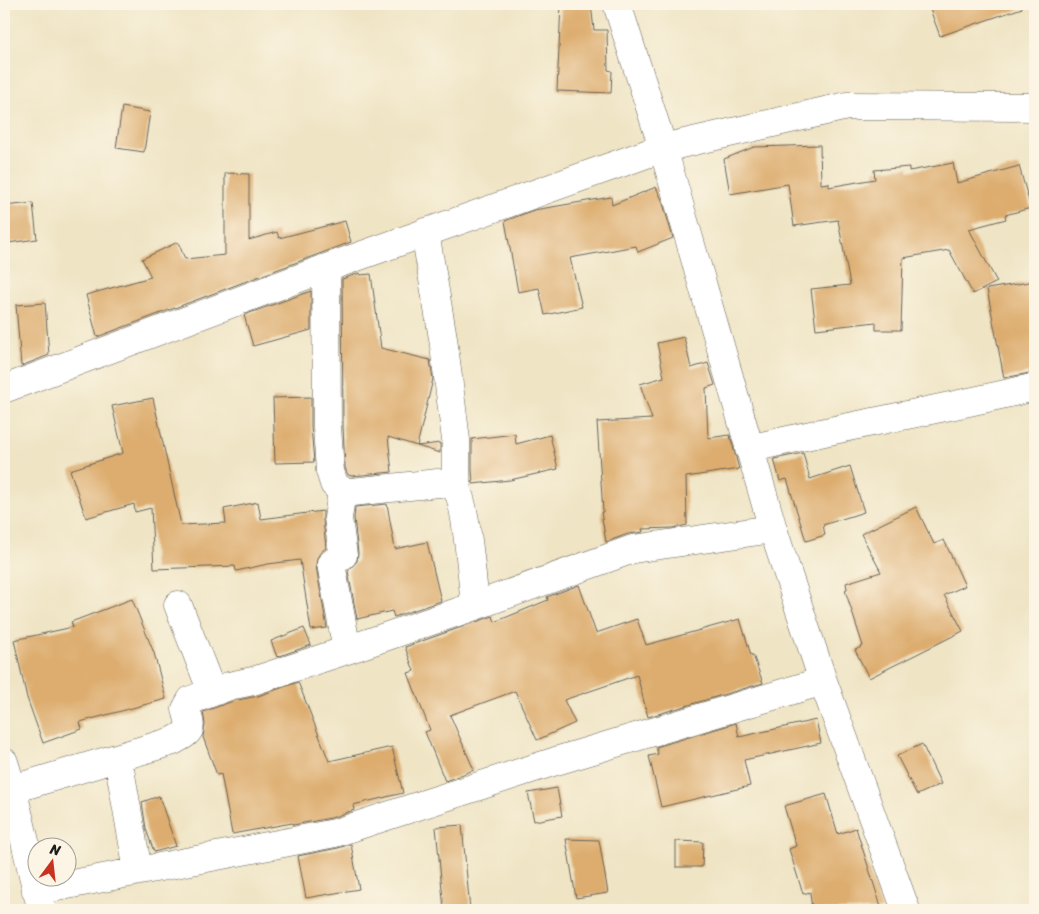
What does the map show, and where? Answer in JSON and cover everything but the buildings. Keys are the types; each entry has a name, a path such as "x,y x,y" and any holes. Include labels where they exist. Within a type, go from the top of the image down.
{"street":[{"path":"617,4 663,148 773,529 823,682 906,910"},
{"path":"4,389 326,268 663,148 847,106 1035,107"},
{"path":"425,232 445,347 456,440 456,489"},
{"path":"326,268 327,427 330,471 334,484 342,491 352,492 438,483 447,484 456,489 461,497 464,513 475,606"},
{"path":"750,449 796,437 881,421 1035,387"},
{"path":"342,491 338,518 343,556 331,564 347,650"},
{"path":"13,789 173,741 188,733 191,725 186,709 191,700 229,686 253,681 347,650 633,549 773,529"},
{"path":"178,605 212,692"},
{"path":"4,762 13,789 39,901 138,871 335,833 556,761 823,682"},
{"path":"118,758 138,871"}]}
